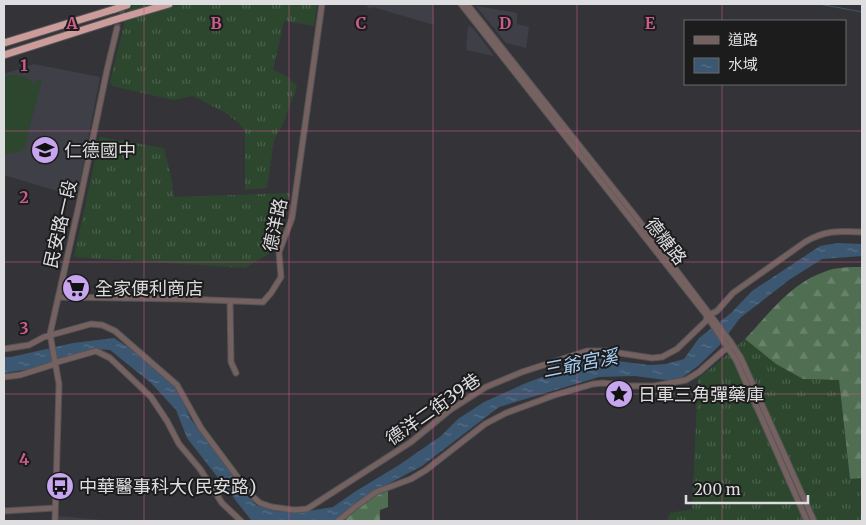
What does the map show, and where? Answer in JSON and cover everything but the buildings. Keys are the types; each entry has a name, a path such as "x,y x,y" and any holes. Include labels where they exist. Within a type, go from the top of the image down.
{"highway":[{"path":"4,43 129,4"},
{"path":"4,55 169,4"}],"street":[{"name":"德洋路","path":"58,297 263,302 281,277 280,252 292,218 322,4"},
{"name":"德糖路","path":"461,4 710,316"},
{"name":"德糖路","path":"467,4 741,358 814,521"},
{"name":"民安路一段","path":"50,337 117,28"},
{"name":"德洋二街39巷","path":"4,349 29,345 44,337 50,337 57,333 91,324 102,325 115,330 177,385 201,428 245,489 254,498 260,503 272,507 304,510 400,450 423,434 450,410 486,387 522,372 586,351 606,351 652,358 672,353 744,284 817,235 829,232 862,232"},
{"path":"230,301 230,362 236,373"},
{"path":"50,337 59,384 54,521"},
{"path":"338,521 376,492 412,478 426,470 485,424 506,412 562,392 598,383 654,386 686,380 730,344"},
{"name":"德糖路","path":"730,344 808,521"},
{"path":"4,377 20,375 54,362 96,352 110,358 151,397 164,416 178,444 200,469 222,503 241,521"},
{"path":"4,512 54,508"}],"shaded area":[{"path":"366,4 433,4 434,25 373,7 369,9"},
{"path":"476,6 517,13 517,24 529,27 526,48 506,43"},
{"path":"468,26 473,28 494,56 466,50"},
{"name":"仁德國中","path":"34,64 100,77 77,197 4,175 4,74"},
{"path":"57,516 102,520 120,521 57,521"}],"green space":[{"path":"129,4 317,4 314,26 284,21 273,70 287,76 297,86 284,122 274,140 267,188 245,190 245,131 239,123 226,113 193,96 173,100 112,86 110,82"},
{"path":"9,75 23,77 35,85 37,79 42,80 24,149 20,152 4,154 4,77"},
{"path":"100,137 164,148 174,197 290,193 277,249 245,268 74,257"},
{"path":"862,267 862,478 850,479 839,380 803,379 776,364 745,339 781,301 812,277 829,270"},
{"path":"745,339 776,364 803,379 839,380 850,479 862,478 862,521 667,521 670,513 692,509 698,378"},
{"path":"388,488 388,507 380,510 380,521 346,521 345,516"}],"water":[{"path":"837,243 862,244 862,256 822,259 789,280 740,318 720,345 698,366 679,380 672,381 635,376 599,377 499,407 422,466 359,502 335,521 251,520 187,438 176,410 151,383 110,350 95,349 37,368 4,373 4,357 73,343 114,338 142,356 173,384 190,418 240,487 256,505 275,511 296,513 333,507 441,436 458,419 484,402 526,383 594,358 649,365 666,364 684,359 699,338 731,313 752,291 820,246"}],"waterway":[{"path":"819,4 862,12"}],"tunnel":[{"path":"117,28 124,5"}],"place":[{"name":"仁德國中","path":"45,150"},
{"name":"全家便利商店","path":"76,288"},
{"name":"日軍三角彈藥庫","path":"619,394"},
{"name":"中華醫事科大(民安路)","path":"60,486"}],"water label":[{"name":"三爺宮溪","path":"580,363"}]}
